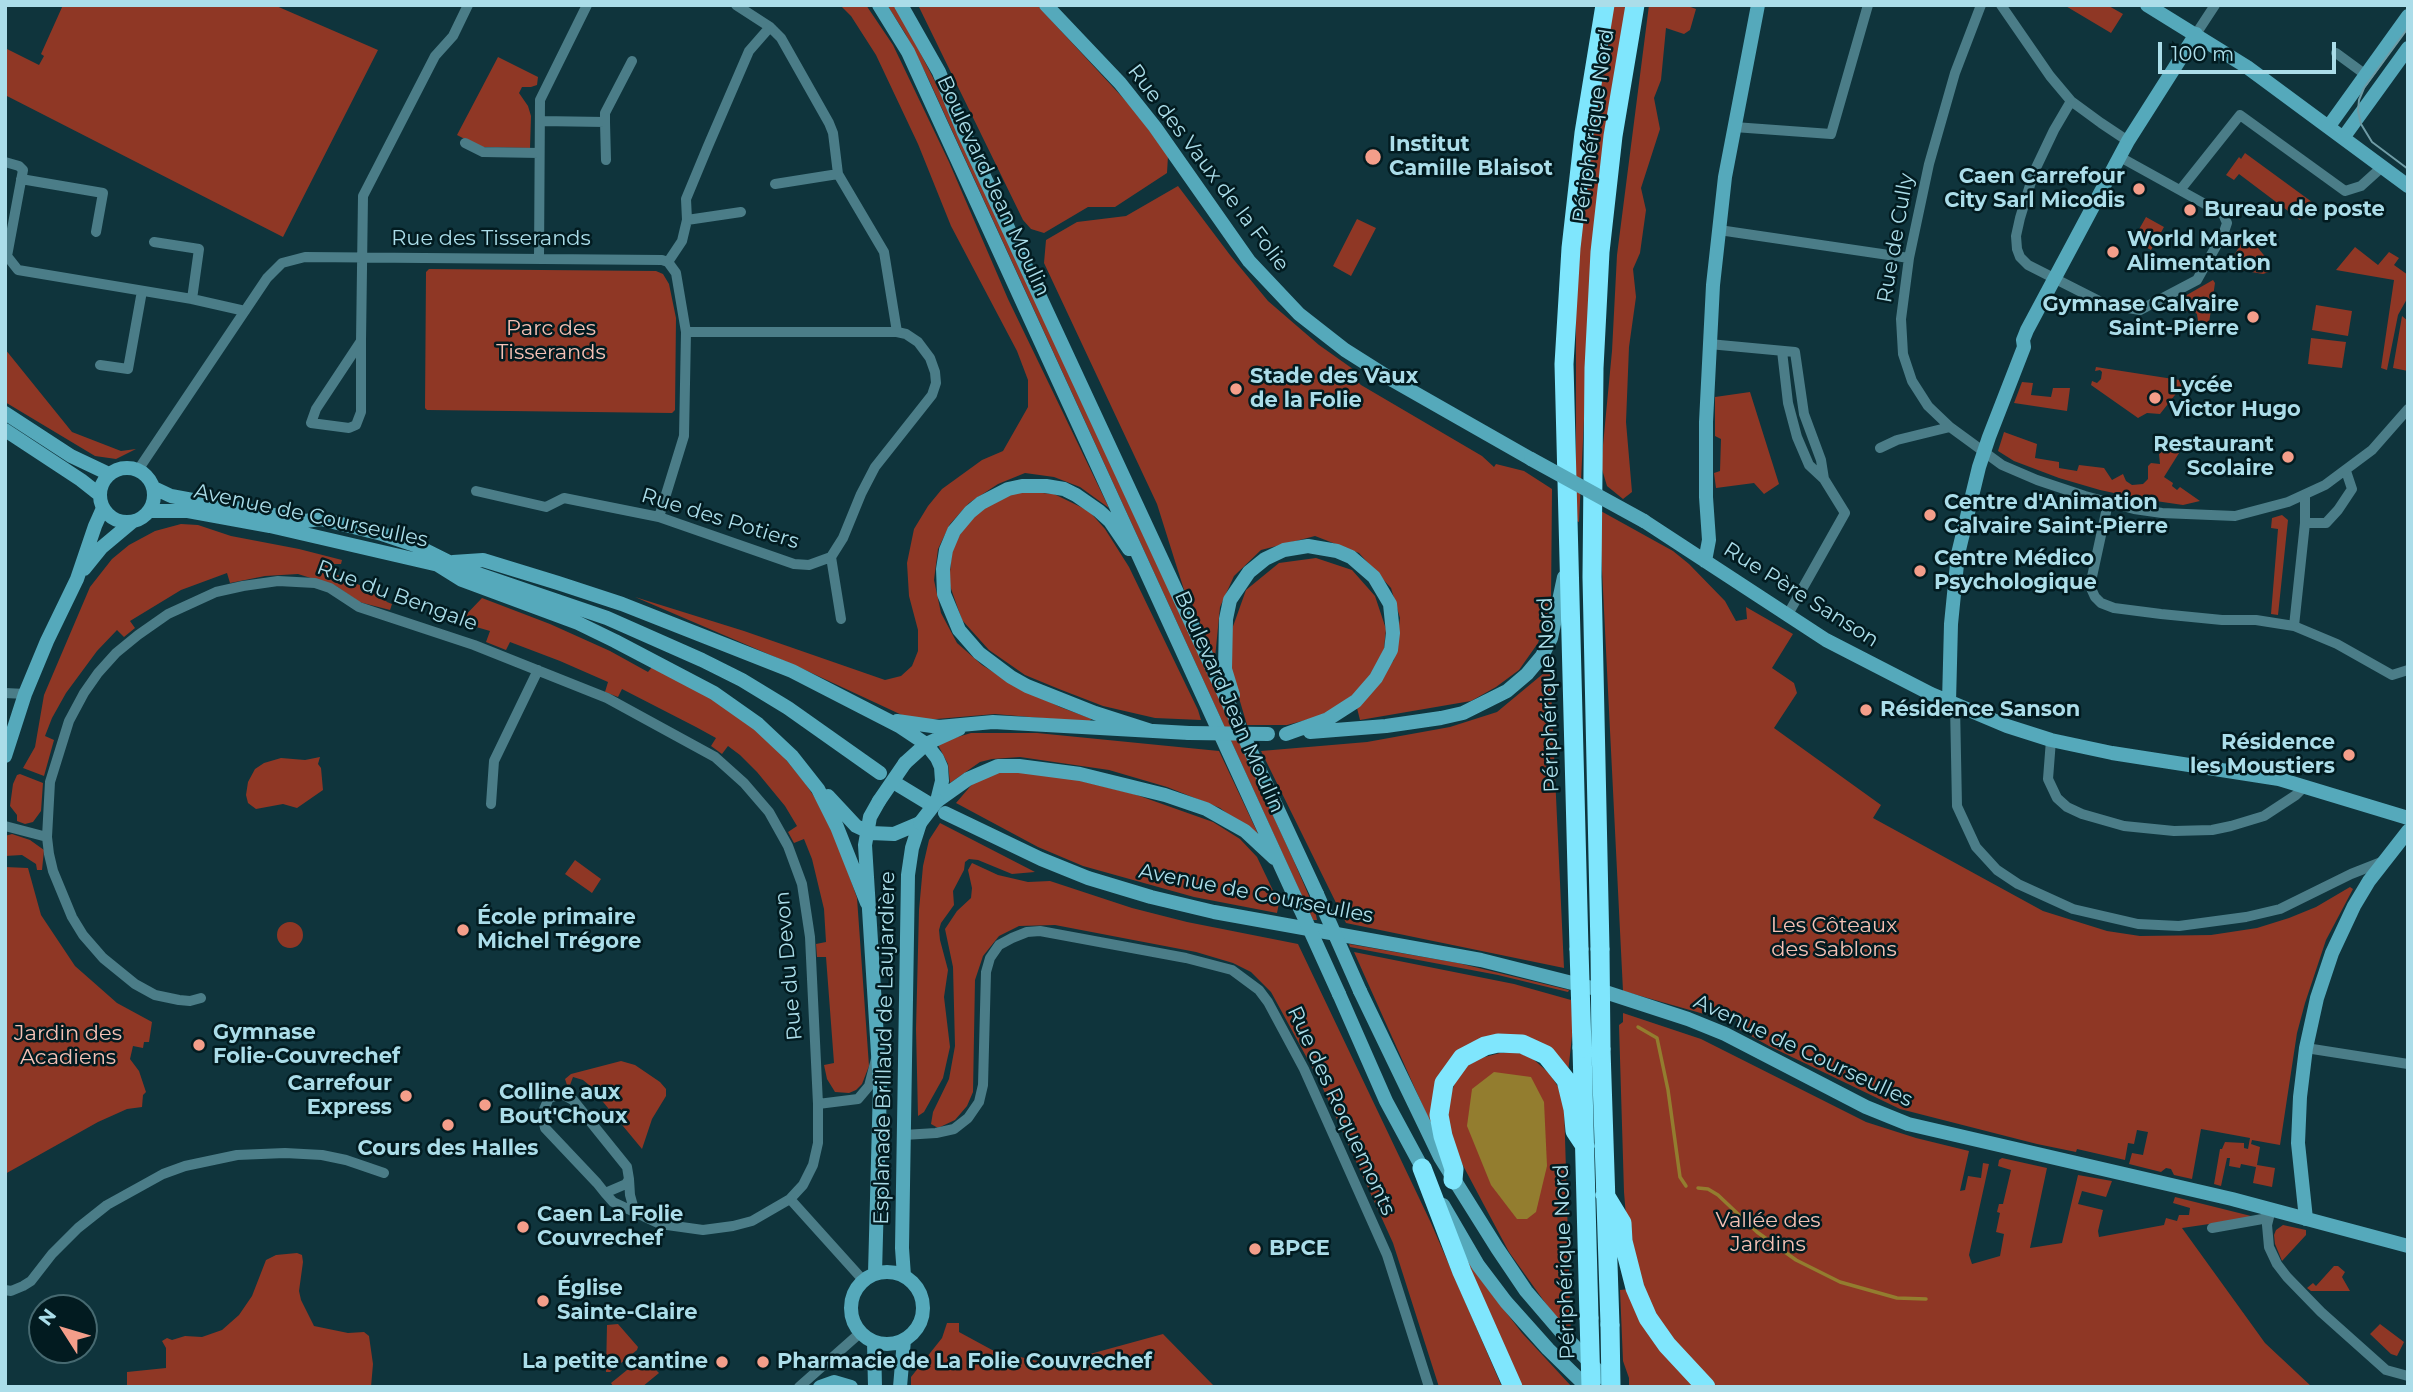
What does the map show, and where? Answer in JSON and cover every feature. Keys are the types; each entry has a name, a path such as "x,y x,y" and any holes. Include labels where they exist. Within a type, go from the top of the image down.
{"highway":[{"name":"Périphérique Nord","path":"1605,5 1584,133 1571,248 1564,364 1579,949 1592,1048 1604,1194 1612,1387"},
{"name":"Périphérique Nord","path":"1589,1387 1585,1146 1600,949 1592,577 1594,368 1600,252 1613,136 1635,5"},
{"path":"1454,1180 1454,1168 1439,1115 1444,1083 1461,1058 1485,1046 1498,1043 1522,1044 1546,1055 1566,1080 1575,1131 1585,1146"},
{"path":"1422,1168 1462,1272 1513,1387"},
{"path":"1604,1194 1622,1223 1623,1241 1632,1276 1648,1318 1667,1345 1706,1387"}],"main road":[{"name":"Boulevard Jean Moulin","path":"879,5 913,62 1386,1101 1478,1265 1506,1302 1548,1349 1589,1387"},
{"path":"901,5 939,72 964,133 1415,1109 1454,1180 1526,1292 1612,1387"},
{"name":"Rue des Vaux de la Folie","path":"1046,5 1112,74 1155,127 1249,261 1299,314 1345,350 1384,374 1644,521 1705,561"},
{"name":"Rue Père Sanson","path":"1758,5 1734,127 1719,230 1709,344 1706,449 1709,540 1705,561 1787,616 1867,662 1952,704 2051,740 2112,754 2279,779 2408,818"},
{"path":"2147,5 2266,80 2408,186"},
{"path":"2329,126 2408,16"},
{"path":"1952,704 1954,587 1965,524 1984,453 2024,347 2023,341 2030,322 2128,141 2196,34"},
{"path":"2343,138 2408,48"},
{"path":"5,413 71,456 108,474"},
{"path":"5,430 81,480 119,521 132,522"},
{"path":"5,756 25,694 77,579 101,502 103,482 108,474 121,468 138,470"},
{"name":"Avenue de Courseulles","path":"138,470 148,477 154,488 171,496 305,522 321,519 415,545 452,565"},
{"path":"1150,579 1110,521 1099,511 1064,489 1046,486 1008,489 994,494 970,512 954,531 946,551 943,569 944,594 959,630 991,663 1027,686 1094,713 1151,731"},
{"path":"77,579 101,548 149,511 154,500 154,488"},
{"name":"Avenue de Courseulles","path":"149,511 188,511 452,565 607,618 702,660 789,708 880,773"},
{"path":"1247,743 1225,669 1224,633 1230,600 1249,572 1265,559 1284,550 1322,547 1351,557 1374,577 1390,604 1393,633 1391,650 1376,678 1356,701 1328,719 1286,734"},
{"path":"881,717 923,726 993,722 1189,733 1268,734 1386,726 1441,718 1473,709 1507,691 1527,674 1542,656 1551,638 1568,555"},
{"path":"938,802 942,781 941,767 926,744 881,717 792,671 622,604 484,560 452,565 462,580 578,623 689,679 726,701 758,724 792,756 856,826 866,831 894,834 918,826 938,802 968,779 998,766 1019,766 1080,774 1165,795 1206,810 1245,831 1277,861"},
{"path":"867,903 866,831 878,801 905,763 926,744 967,725"},
{"path":"807,774 831,815 867,903"},
{"name":"Avenue de Courseulles","path":"895,783 938,802 1041,859 1138,894 1214,912 1481,960 1596,989 1725,1034 1866,1107 1908,1124 2158,1181 2270,1214 2305,1219 2408,1246"},
{"name":"Esplanade Brillaud de Laujardière","path":"904,1276 902,1248 908,875 918,826"},
{"path":"2305,1219 2298,1143 2300,1097 2306,1048 2317,998 2343,928 2369,881 2387,860 2402,835 2408,831"},
{"path":"2387,860 2408,848"},
{"name":"Esplanade Brillaud de Laujardière","path":"867,903 878,1053 879,1130 869,1277"},
{"path":"888,1272 904,1276 919,1290 923,1310 916,1329 904,1340 894,1344 874,1342 860,1333 851,1315 852,1296 869,1277 888,1272"},
{"path":"900,1387 904,1340"},
{"path":"874,1342 875,1387"},
{"path":"820,1387 834,1382 851,1387"}],"street":[{"path":"360,341 316,409 311,423 349,428 356,425 361,412 363,196 435,56 453,36 468,5"},
{"path":"539,258 540,100 587,5"},
{"path":"736,5 770,27 786,45 829,123 838,174 884,252 897,332"},
{"path":"1734,127 1831,134 1868,5"},
{"name":"Rue de Cully","path":"1981,5 1958,64 1928,164 1909,258 1901,319 1903,354 1917,391 1950,427 1984,453 2024,475 2108,503 2162,513 2235,516 2271,508 2305,496 2346,471 2372,450 2408,409"},
{"path":"2001,5 2050,76 2071,101 2128,141"},
{"path":"2196,34 2215,5"},
{"path":"659,517 684,436 686,332 676,273 668,262 682,240 687,220 686,199 749,51 770,27"},
{"path":"2336,53 2366,75"},
{"path":"606,160 605,113 632,61"},
{"path":"2071,101 2034,172 2016,236 2020,257 2028,265 2105,304 2140,310 2197,281 2227,223 2223,214 2120,157"},
{"path":"2181,189 2240,116 2345,191 2361,186 2382,167"},
{"path":"540,121 606,122"},
{"path":"465,143 484,152 539,153"},
{"path":"5,162 23,170 8,233 7,256 18,270 192,299 244,311"},
{"path":"775,184 838,174"},
{"path":"21,178 103,193 96,232"},
{"path":"687,220 741,212"},
{"path":"1719,230 1909,258"},
{"path":"154,242 199,249 192,299"},
{"name":"Rue des Tisserands","path":"138,470 244,311 267,278 282,263 305,257 539,258 668,262"},
{"path":"100,365 128,369 142,291"},
{"path":"686,332 897,332 918,342 930,358 936,383 932,395 923,410 875,467 843,538 831,557 841,619"},
{"path":"1709,344 1783,351 1791,420 1808,465 1824,479 1845,513 1787,616"},
{"path":"1880,449 1897,440 1950,427"},
{"path":"2305,523 2326,523 2338,510 2351,489 2346,471"},
{"name":"Rue des Potiers","path":"476,491 546,508 564,498 659,517 794,564 809,565 831,557"},
{"path":"2294,626 2305,523 2305,496"},
{"path":"2108,503 2090,586 2101,603 2115,608 2161,614 2222,620 2256,620 2294,626 2337,644 2392,675 2408,670"},
{"name":"Rue du Bengale","path":"201,998 190,1001 155,995 112,967 94,950 72,917 53,872 47,837 50,782 56,757 69,721 84,693 116,653 176,610 216,593 278,581 315,583 330,588 359,607 448,636 538,670"},
{"path":"491,804 494,761 538,670"},
{"name":"Rue du Devon","path":"538,670 607,698 715,757 744,783 769,812 788,846 802,884 810,937 818,1104 818,1143 813,1165 803,1185 790,1199"},
{"path":"5,694 25,694"},
{"path":"1952,704 1957,806 1976,847 1997,870 2018,884 2073,909 2138,924 2179,926 2246,917 2280,909 2351,874 2387,860"},
{"path":"2051,740 2048,779 2057,798 2067,807 2082,814 2124,826 2156,831 2183,831 2231,826 2264,816 2304,787"},
{"path":"5,826 47,837"},
{"name":"Rue des Roquemonts","path":"904,1135 954,1129 968,1118 979,1102 983,1085 986,972 990,958 999,945 1012,938 1027,932 1040,931 1186,958 1232,970 1259,990 1268,1002 1304,1069 1387,1255 1429,1387"},
{"path":"2306,1048 2408,1064"},
{"path":"818,1104 858,1099 869,1086 878,1053"},
{"path":"635,1213 624,1161 573,1100 562,1094 549,1098 542,1114 545,1128 613,1202 635,1213 660,1224 677,1228 713,1229 752,1220 790,1199 869,1277"},
{"path":"5,1290 23,1286 30,1281 78,1228 107,1205 163,1174 185,1166 237,1155 285,1153 322,1155 384,1173"},
{"path":"605,1193 619,1189 629,1179"},
{"path":"2212,1228 2270,1214 2269,1247 2287,1277 2321,1312 2386,1370 2408,1376"},
{"path":"799,1387 860,1333"}],"green space":[{"path":"63,5 274,5 378,50 283,237 5,95 5,48 39,65 44,56 41,54"},
{"path":"840,5 866,5 893,45 949,162 1008,299 1109,508 1080,487 1054,477 1025,473 998,484 969,503 950,524 938,549 934,580 941,613 957,643 982,665 1009,682 1092,719 1088,722 995,714 925,720 904,716 803,669 635,597 885,680 901,676 912,666 918,651 918,630 909,596 907,563 914,529 942,489 982,460 1003,451 1028,407 1028,380 1017,351 951,226 918,144 876,55 851,16"},
{"path":"887,5 894,5 903,19 950,111 1293,859 1317,920 1313,920 928,78"},
{"path":"918,5 1037,5 1136,112 1168,156 1167,173 1115,207 1088,207 1044,233 1031,229 1023,220"},
{"path":"1613,5 1630,5 1588,336 1579,522 1576,521 1576,292 1582,208"},
{"path":"1649,5 1685,5 1696,9 1690,30 1684,34 1666,28 1661,80 1654,98 1660,129 1641,188 1646,210 1640,253 1633,269 1636,297 1629,347 1626,422 1632,492 1623,499 1607,486 1601,466 1612,351 1617,255"},
{"path":"2064,5 2107,5 2123,14 2111,33"},
{"path":"498,57 538,77 537,85 522,87 519,93 531,116 530,148 480,147 457,135"},
{"path":"2245,153 2312,202 2300,220 2239,174 2234,180 2226,175"},
{"name":"Stade des Vaux de la Folie","path":"1178,186 1268,301 1319,345 1360,374 1355,379 1361,385 1482,456 1494,467 1496,464 1524,471 1552,489 1551,603 1538,643 1519,670 1496,687 1471,701 1360,720 1357,708 1394,660 1400,618 1391,588 1359,553 1315,536 1261,550 1234,576 1220,607 1215,658 1187,592 1185,593 1157,504 1044,263 1046,240 1077,222 1126,216"},
{"path":"2146,217 2164,227 2151,250 2133,240"},
{"path":"1357,219 1376,228 1351,276 1333,266"},
{"path":"2245,237 2249,237 2272,265 2269,272 2263,274 2240,270 2233,257"},
{"path":"2355,247 2378,265 2389,252 2399,258 2394,265 2408,275 2408,297 2398,315 2387,370 2381,368 2394,280 2336,270"},
{"name":"Parc des Tisserands","path":"429,269 656,271 663,274 669,284 676,318 675,410 672,413 427,410 426,272"},
{"path":"2213,280 2215,283 2209,323 2198,321 2197,314 2192,310 2182,312 2171,304"},
{"path":"2316,305 2352,311 2348,336 2312,330"},
{"path":"2402,316 2408,321 2408,371 2393,368"},
{"path":"2311,338 2346,342 2342,368 2308,364"},
{"path":"5,349 72,432 121,451 136,449 116,459 95,456 5,402"},
{"path":"2096,367 2186,381 2160,414 2147,413 2138,418 2091,385 2092,381 2097,383 2101,379 2102,372 2095,371"},
{"path":"2022,382 2033,383 2031,395 2051,397 2053,388 2070,388 2067,411 2014,403"},
{"path":"1750,392 1779,484 1764,494 1754,483 1716,488 1714,473 1720,471 1721,439 1715,436 1715,397"},
{"path":"2004,432 2037,444 2035,458 2059,462 2059,468 2077,471 2079,465 2104,468 2112,480 2123,474 2126,481 2132,485 2143,484 2148,479 2148,466 2151,463 2160,464 2159,454 2169,447 2179,453 2164,477 2173,483 2172,486 2177,490 2180,487 2200,501 2183,505 2142,499 2059,478 2014,461 1998,451"},
{"path":"1019,491 1054,494 1089,511 1105,529 1129,567 1201,720 1155,718 1103,706 1025,675 989,650 962,620 949,583 952,550 964,526 988,504"},
{"name":"Les Côteaux des Sablons","path":"1599,510 1673,551 1725,601 1736,621 1747,619 1746,607 1793,634 1772,668 1794,683 1797,693 1774,728 1881,805 1873,818 2043,911 2107,931 2140,936 2211,935 2257,928 2289,918 2316,907 2350,887 2353,889 2326,940 2305,1003 2297,1033 2280,1145 2252,1140 2251,1144 2260,1147 2257,1165 2275,1168 2272,1187 2253,1183 2256,1167 2241,1164 2240,1168 2229,1166 2230,1158 2227,1158 2221,1186 2214,1184 2220,1149 2225,1142 2244,1143 2244,1148 2248,1149 2250,1138 2201,1129 2192,1179 2174,1175 2171,1169 2166,1168 2161,1172 2129,1164 2132,1153 2143,1155 2148,1132 2137,1130 2134,1144 2128,1143 2125,1160 2077,1149 2076,1152 2037,1144 1900,1109 1735,1027 1737,1019 1730,1014 1704,1014 1623,991"},
{"path":"2282,515 2288,520 2278,615 2271,614 2278,529 2271,528 2272,518"},
{"path":"181,524 198,525 231,536 342,560 341,564 332,564 331,572 379,594 392,604 390,610 359,602 336,586 298,574 265,576 230,583 227,573 181,590 130,621 135,628 124,637 117,630 97,651 66,693 52,718 45,736 54,740 44,776 23,768 35,747 44,695 90,587 112,559 129,545 155,531"},
{"path":"1316,558 1352,570 1375,596 1386,629 1383,658 1360,690 1325,715 1287,725 1247,725 1231,671 1231,632 1246,590 1279,563"},
{"path":"482,598 550,624 610,651 648,672 652,667 708,696 751,726 779,751 805,783 821,807 838,844 857,898 869,1066 862,1084 856,1090 849,1093 835,1092 827,1079 824,1065 834,1063 826,957 817,957 816,944 826,942 824,909 812,859 804,839 794,843 788,832 797,826 785,806 740,755 728,746 722,754 711,746 716,738 696,727 622,689 618,697 605,692 608,682 560,661 510,642 506,650 486,642 490,631 459,622"},
{"path":"1550,668 1564,968 1346,923 1261,751 1367,742 1450,727 1497,712"},
{"path":"971,733 1037,733 1219,751 1260,838 1220,808 1167,787 1109,770 1020,757 992,759 980,762 950,783 948,764 937,743"},
{"path":"320,757 318,764 321,768 323,790 297,808 283,804 256,809 248,803 248,782 255,769 264,763 281,758 305,760"},
{"path":"1002,770 1073,779 1134,794 1213,822 1240,839 1257,857 1279,903 1277,913 1194,897 1083,866 1038,847 956,803 974,782"},
{"path":"20,774 43,783 41,811 33,822 25,824 17,821 17,815 10,806 13,784"},
{"path":"940,823 1035,872 1012,874 978,860 969,859 965,862 964,870 953,891 954,905 939,930 948,970 944,997 950,1047 943,1078 924,1112 918,1116 916,1029 919,910 923,866 929,840"},
{"path":"12,834 30,840 44,850 42,870 37,870 36,864 22,855 5,856 5,836"},
{"path":"575,860 601,879 592,893 565,874"},
{"path":"972,863 998,875 1028,882 1050,881 1132,908 1187,922 1298,944 1431,1223 1502,1387 1439,1387 1393,1243 1320,1082 1271,992 1251,972 1233,963 1196,952 1055,925 1019,926 999,936 983,956 975,980 973,1092 967,1106 955,1120 938,1128 931,1124 933,1112 949,1079 955,1046 953,967 945,929 957,911 971,898 968,870"},
{"name":"Jardin des Acadiens","path":"5,867 28,868 41,915 75,966 117,1003 152,1022 149,1042 144,1042 143,1048 133,1046 130,1059 139,1071 146,1092 143,1095 142,1107 127,1109 98,1122 5,1174"},
{"path":"290,922 299,926 303,935 299,944 290,948 281,944 277,935 281,926"},
{"path":"1349,944 1458,963 1569,990 1568,992 1498,975 1350,947"},
{"path":"1354,952 1514,984 1571,1000 1573,1027 1568,1073 1545,1047 1455,1057 1434,1131"},
{"name":"Vallée des Jardins","path":"1623,1013 1701,1039 1866,1122 1969,1151 1960,1191 1965,1190 1968,1176 1981,1178 1983,1163 1989,1164 1969,1255 1972,1264 2000,1256 2004,1234 1996,1232 2000,1213 1997,1212 1999,1204 2003,1204 2011,1170 1998,1166 2002,1158 2047,1168 2030,1248 2062,1243 2078,1175 2112,1181 2106,1197 2082,1191 2078,1204 2103,1210 2099,1237 2164,1225 2166,1218 2177,1221 2179,1215 2189,1215 2190,1208 2173,1203 2175,1197 2251,1216 2182,1228 2265,1343 2312,1387 1713,1387 1655,1318 1628,1241 1619,1025 1623,1022"},
{"path":"1517,1052 1533,1059 1549,1073 1559,1088 1564,1104 1571,1339 1509,1252 1459,1158 1448,1126 1451,1093 1457,1078 1467,1066 1481,1058"},
{"path":"621,1061 635,1065 666,1089 666,1096 652,1119 642,1149 589,1085 573,1077 570,1085 567,1085 565,1079 571,1074"},
{"path":"2283,1225 2306,1230 2306,1235 2282,1261 2274,1235"},
{"path":"1450,1230 1484,1284 1522,1333 1572,1387 1521,1387"},
{"path":"276,1255 302,1255 303,1262 299,1291 301,1300 314,1326 348,1333 364,1332 369,1336 373,1364 371,1387 127,1387 127,1372 166,1368 166,1348 162,1341 185,1336 202,1337 222,1330 239,1315 252,1296 266,1260"},
{"path":"2334,1266 2345,1272 2342,1277 2350,1291 2311,1291 2307,1288 2313,1283 2316,1286"},
{"path":"1630,1289 1699,1387 1629,1387 1623,1361 1620,1290"},
{"path":"947,1323 959,1323 959,1332 994,1351 1038,1361 1079,1357 1163,1334 1215,1387 911,1387 911,1377 942,1338"},
{"path":"618,1324 638,1347 610,1372 606,1372 607,1325"},
{"path":"2380,1324 2404,1342 2397,1356 2391,1354 2370,1334"},
{"path":"643,1357 659,1373 642,1387 613,1386 611,1383"}],"shaded area":[{"path":"1494,1072 1531,1077 1544,1102 1547,1166 1536,1212 1527,1219 1517,1219 1491,1185 1467,1126 1472,1089"}],"waterway":[{"path":"1638,1027 1657,1038 1668,1090 1680,1177 1686,1186"},
{"path":"1698,1188 1708,1189 1718,1195 1757,1232 1796,1260 1840,1282 1897,1298 1926,1299"}],"tram line":[{"path":"2408,28 2364,88 2358,111 2361,124 2372,142 2408,169"}],"place":[{"name":"Institut Camille Blaisot","path":"1373,157"},
{"name":"Caen Carrefour City Sarl Micodis","path":"2139,189"},
{"name":"Bureau de poste","path":"2190,210"},
{"name":"World Market Alimentation","path":"2113,252"},
{"name":"Gymnase Calvaire Saint-Pierre","path":"2253,317"},
{"name":"Stade des Vaux de la Folie","path":"1236,389"},
{"name":"Lycée Victor Hugo","path":"2155,398"},
{"name":"Restaurant Scolaire","path":"2288,457"},
{"name":"Centre d'Animation Calvaire Saint-Pierre","path":"1930,515"},
{"name":"Centre Médico Psychologique","path":"1920,571"},
{"name":"Résidence Sanson","path":"1866,710"},
{"name":"Résidence les Moustiers","path":"2349,755"},
{"name":"École primaire Michel Trégore","path":"463,930"},
{"name":"Gymnase Folie-Couvrechef","path":"199,1045"},
{"name":"Carrefour Express","path":"406,1096"},
{"name":"Colline aux Bout'Choux","path":"485,1105"},
{"name":"Cours des Halles","path":"448,1125"},
{"name":"Caen La Folie Couvrechef","path":"523,1227"},
{"name":"BPCE","path":"1255,1249"},
{"name":"Église Sainte-Claire","path":"543,1301"},
{"name":"La petite cantine","path":"722,1362"},
{"name":"Pharmacie de La Folie Couvrechef","path":"763,1362"}]}
